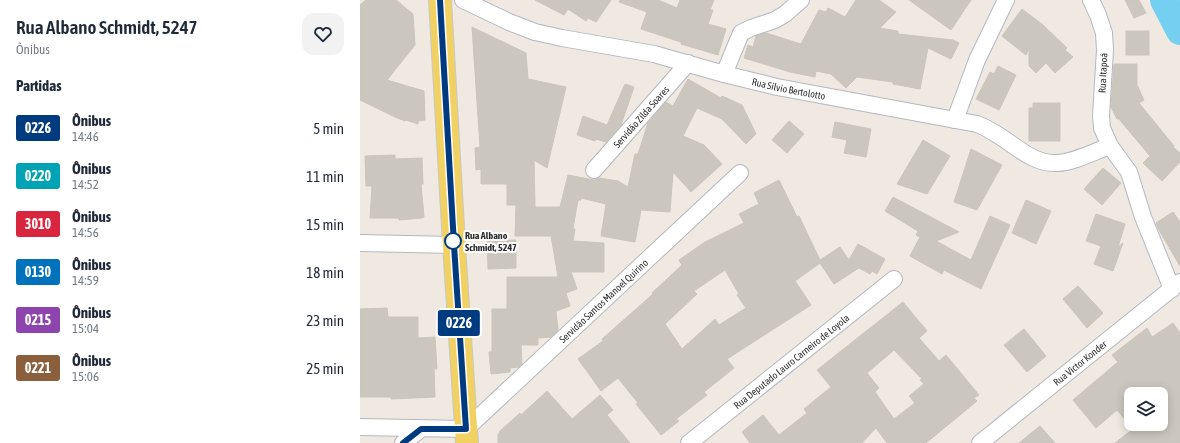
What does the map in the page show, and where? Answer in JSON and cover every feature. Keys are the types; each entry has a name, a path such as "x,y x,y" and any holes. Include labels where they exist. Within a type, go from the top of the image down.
{"main road":[{"path":"440,0 467,436"}],"street":[{"name":"Rua Sílvio Bertolotto","path":"463,0 509,22 535,32 654,54 777,88 977,124 992,131 1028,154 1044,162 1056,163 1070,161 1110,146"},
{"path":"724,74 741,33 775,20 785,14 801,0"},
{"path":"955,120 976,60 1006,0"},
{"name":"Rua Itapoá","path":"1091,0 1098,14 1104,33 1104,70 1101,116 1102,128 1110,146 1129,172 1143,216 1176,286"},
{"name":"Servidão Zilda Soares","path":"594,170 688,63"},
{"name":"Servidão Santos Manoel Quirino","path":"467,436 740,173"},
{"path":"360,243 454,245"},
{"name":"Rua Deputado Lauro Carneiro de Loyola","path":"689,443 894,279"},
{"name":"Rua Victor Konder","path":"980,443 1176,286"},
{"path":"360,426 421,429 467,436"},
{"path":"403,443 421,429"}],"building":[{"path":"366,0 396,0 413,14 415,45 387,80 424,91 425,120 418,121 418,124 395,117 360,100 360,5"},
{"path":"535,0 611,0 596,22 588,18 586,21 568,9 564,15"},
{"path":"620,0 658,0 677,8 680,0 714,0 710,10 713,10 708,24 726,29 718,55 681,44 681,42 641,29 647,12 619,2"},
{"path":"856,0 879,0 896,12 880,28 898,31 898,34 953,40 959,43 951,59 928,48 920,89 893,84 893,82 857,77 846,88 831,74 816,71 815,77 790,72 744,58 748,45 753,47 756,36 766,33 801,44 819,10 826,12 828,8 845,17"},
{"path":"909,0 971,0 951,30"},
{"path":"1125,0 1139,0 1146,13 1134,18"},
{"path":"1022,9 1043,25 1067,48 1065,50 1073,57 1055,73 1046,63 1036,73 1029,66 1029,49 1026,55 1002,36"},
{"path":"472,27 526,53 528,79 566,87 547,168 534,160 535,207 560,207 568,175 594,180 599,178 618,181 628,187 635,154 638,154 648,123 666,102 673,106 688,79 721,98 722,96 742,105 756,134 746,144 722,119 697,108 683,136 704,145 722,164 691,192 673,172 670,212 641,210 635,242 601,236 606,204 581,198 581,200 578,200 573,228 575,229 573,241 604,243 604,272 571,272 577,289 566,293 570,306 556,311 558,330 551,337 538,338 538,345 521,345 522,364 519,367 510,368 510,372 491,374 489,352 492,352 492,309 507,309 507,277 558,277 551,236 515,236 516,205 507,205 507,184 481,184 481,169 476,170 475,148 480,147"},
{"path":"1126,31 1149,31 1149,55 1126,55"},
{"path":"1114,64 1137,64 1137,85 1144,100 1139,103 1174,146 1173,147 1180,153 1180,162 1162,181 1143,163 1150,156 1119,119 1117,119 1111,107"},
{"path":"998,66 1016,75 999,110 976,99 990,72 994,74"},
{"path":"625,84 634,87 621,125 606,142 596,139 595,141 577,135 583,116 607,125"},
{"path":"1033,103 1060,103 1060,141 1029,141 1029,108 1033,108"},
{"path":"789,121 804,134 787,153 772,140"},
{"path":"835,122 871,129 866,157 844,153 847,140 832,137"},
{"path":"923,140 950,156 927,194 897,184"},
{"path":"971,149 1002,165 977,210 954,202"},
{"path":"395,155 395,159 422,158 423,184 421,184 424,217 422,218 399,220 399,218 370,218 372,186 366,186 365,156"},
{"path":"1103,168 1121,183 1102,205 1084,189"},
{"path":"779,180 797,217 799,216 820,260 840,247 849,260 858,244 885,259 877,274 872,271 870,274 859,268 834,284 820,263 795,281 811,305 727,359 734,368 704,392 707,395 676,419 679,421 661,435 636,404 638,403 618,378 601,391 578,359 603,341 602,339 653,294 652,293 682,265 679,260 705,242 744,223 739,214 759,204 754,193","holes":["725,270 739,294 737,295 746,308 719,325 715,319 682,349 665,324 697,294 694,291"]},
{"path":"893,197 959,232 936,241 971,260 990,216 1010,225 981,289 944,270 942,274 910,256 920,237 916,235 918,231 885,211"},
{"path":"1026,200 1051,211 1036,244 1012,233"},
{"path":"1173,212 1180,222 1180,266 1156,223"},
{"path":"1096,214 1125,224 1118,247 1123,243 1113,271 1094,264 1101,246 1086,241"},
{"path":"516,240 516,268 488,269 487,241"},
{"path":"1078,286 1103,313 1087,328 1063,299"},
{"path":"903,302 927,331 919,338 939,361 946,355 979,395 974,398 977,401 926,443 887,443 876,428 862,443 750,443 742,432 763,415 779,435 807,413 804,409 831,387 817,370","holes":["894,350 922,379 920,380 924,384 909,396 915,403 894,419 875,392 879,388 867,373"]},
{"path":"387,308 388,317 418,317 418,338 435,337 437,369 434,369 435,397 391,399 391,397 360,397 360,309"},
{"path":"1173,323 1180,333 1180,443 1115,443 1130,431 1168,431 1168,387 1124,387 1124,418 1117,410 1096,428 1073,400 1118,362 1112,355 1147,328 1152,337"},
{"path":"1024,329 1046,356 1027,372 1004,345"},
{"path":"547,391 572,419 600,395 613,410 607,415 630,443 498,443 498,435 500,431 520,413 521,415"},
{"path":"1040,426 1055,443 1019,443"}],"waterway":[{"path":"1164,0 1180,31"}],"bus line":[{"name":"0226","path":"403,443 421,429 466,429 440,0"}],"place":[{"name":"Rua Albano Schmidt, 5247","path":"453,241"}]}
